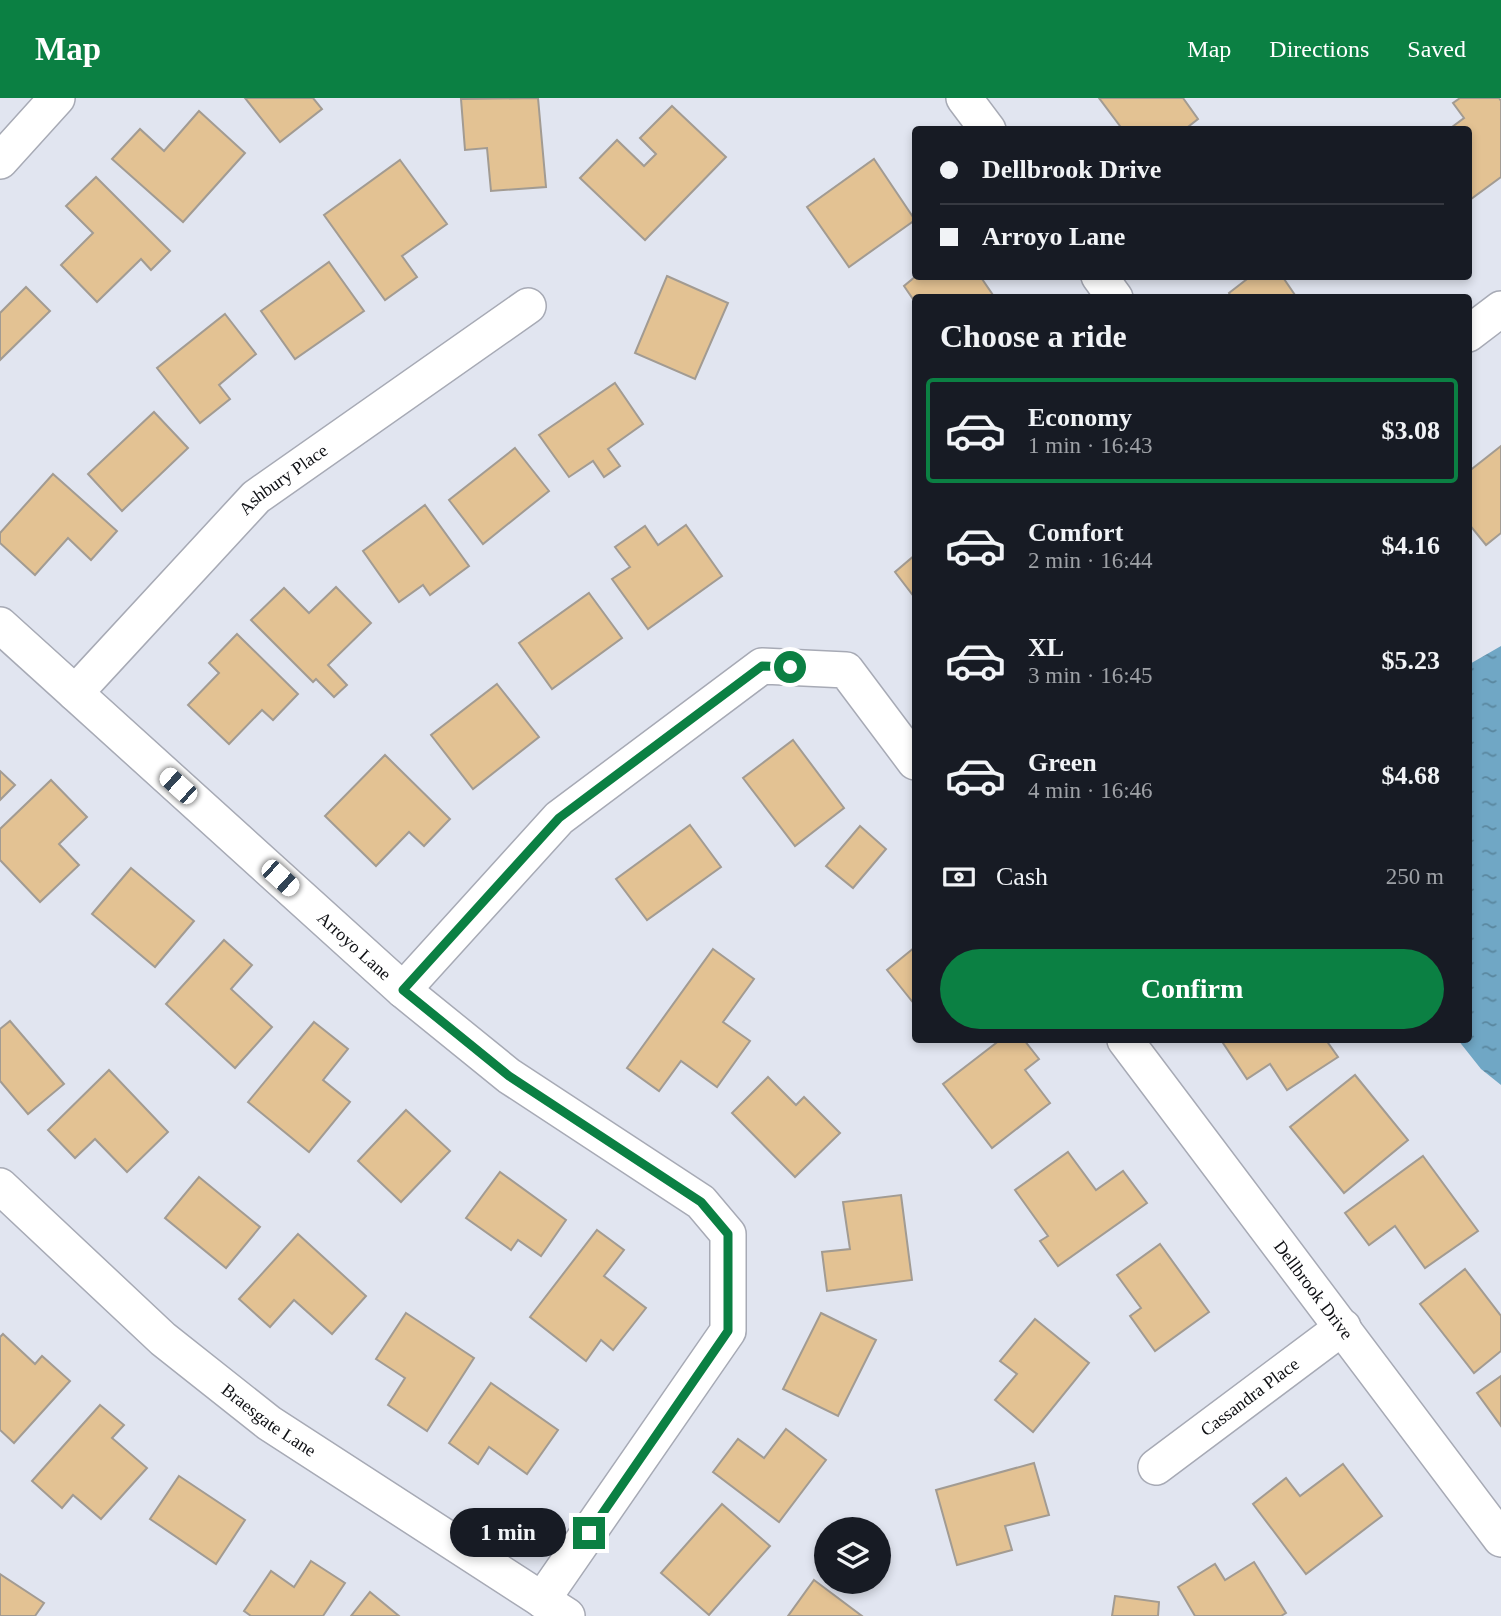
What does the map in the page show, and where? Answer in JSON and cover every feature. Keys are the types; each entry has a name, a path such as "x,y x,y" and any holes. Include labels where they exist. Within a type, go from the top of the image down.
{"street":[{"path":"0,161 57,98"},
{"path":"964,98 985,126"},
{"name":"Ashbury Place","path":"75,692 256,498 528,306"},
{"path":"1472,331 1501,309"},
{"name":"Arroyo Lane","path":"0,625 403,990 509,1076 701,1202 728,1234 728,1331 554,1608"},
{"path":"403,990 559,818 762,666 846,670 912,758"},
{"name":"Dellbrook Drive","path":"1127,1043 1501,1539"},
{"name":"Braesgate Lane","path":"0,1186 163,1339 269,1423 554,1608"},
{"name":"Cassandra Place","path":"1156,1467 1343,1328"}],"water":[{"path":"1501,646 1501,1085 1481,1069 1460,1043 1472,1043 1472,663"}],"building":[{"path":"245,98 313,98 322,109 280,142"},
{"path":"538,98 546,187 491,191 487,148 465,150 461,99"},
{"path":"1099,98 1183,98 1198,119 1189,126 1120,126"},
{"path":"1460,98 1499,98 1501,101 1501,177 1472,198 1472,126 1453,126 1464,118 1453,103"},
{"path":"672,106 726,157 645,240 580,178 617,140 644,166 656,154 640,138"},
{"path":"199,111 245,153 183,222 112,159 140,129 164,151"},
{"path":"874,159 912,216 912,222 849,267 807,207"},
{"path":"400,160 447,224 402,256 417,277 385,300 324,215"},
{"path":"96,177 170,251 151,270 141,259 97,302 61,265 93,233 66,206"},
{"path":"329,262 364,311 295,359 261,311"},
{"path":"667,276 728,303 695,379 635,353"},
{"path":"912,279 983,280 992,294 912,294 912,298 904,286"},
{"path":"1246,280 1285,280 1294,294 1230,294"},
{"path":"26,287 50,311 0,360 0,313"},
{"path":"225,314 256,354 219,385 230,399 200,423 157,368"},
{"path":"615,383 643,424 608,449 620,466 604,477 593,461 569,477 539,435"},
{"path":"154,412 188,448 122,511 88,474"},
{"path":"1501,446 1501,533 1486,545 1472,528 1472,469"},
{"path":"515,448 549,491 483,544 449,500"},
{"path":"53,474 117,531 91,560 68,538 35,575 0,543 0,533"},
{"path":"425,505 469,566 430,595 423,585 399,602 363,551"},
{"path":"686,525 722,576 648,629 612,579 630,567 615,547 645,526 658,545"},
{"path":"912,558 912,594 895,572"},
{"path":"336,587 371,623 328,665 347,685 334,697 316,679 313,682 251,620 284,588 309,613"},
{"path":"589,593 622,638 552,689 519,643"},
{"path":"237,634 298,694 273,720 262,710 229,744 188,705 219,673 209,663"},
{"path":"497,684 539,737 473,789 431,735"},
{"path":"793,740 844,808 795,846 743,778"},
{"path":"385,755 450,819 424,846 409,832 376,866 325,816"},
{"path":"0,771 15,785 0,800"},
{"path":"51,780 87,817 59,844 79,865 40,902 0,860 0,829"},
{"path":"690,825 721,867 647,920 616,879"},
{"path":"860,826 886,849 853,888 826,866"},
{"path":"131,868 194,921 155,967 92,914"},
{"path":"224,940 252,965 231,989 272,1027 235,1068 166,1004"},
{"path":"713,949 754,979 723,1022 750,1041 717,1087 681,1061 659,1091 627,1068"},
{"path":"912,949 912,1001 887,970"},
{"path":"10,1021 64,1084 28,1114 0,1081 0,1029"},
{"path":"314,1022 348,1049 323,1080 350,1102 309,1152 248,1102"},
{"path":"996,1043 1026,1043 1039,1059 1025,1070 1050,1103 992,1148 943,1084"},
{"path":"1223,1043 1328,1043 1338,1057 1287,1090 1270,1064 1247,1079"},
{"path":"109,1070 168,1132 127,1172 95,1139 75,1158 48,1130"},
{"path":"1355,1075 1408,1140 1344,1193 1290,1127"},
{"path":"768,1077 796,1105 804,1097 840,1133 795,1177 732,1113"},
{"path":"406,1110 450,1151 401,1202 358,1161"},
{"path":"1068,1152 1096,1190 1123,1171 1147,1203 1058,1266 1040,1241 1048,1236 1015,1190"},
{"path":"1423,1156 1478,1231 1425,1268 1395,1226 1369,1245 1345,1213"},
{"path":"500,1172 566,1220 541,1256 518,1240 511,1250 466,1218"},
{"path":"199,1177 260,1227 226,1268 165,1218"},
{"path":"901,1195 912,1280 827,1291 822,1252 850,1249 843,1202"},
{"path":"597,1230 624,1250 604,1276 646,1308 613,1350 601,1340 586,1361 530,1317"},
{"path":"298,1234 366,1296 332,1334 294,1300 270,1327 239,1299"},
{"path":"1160,1244 1209,1312 1155,1351 1130,1316 1141,1308 1117,1275"},
{"path":"1465,1269 1501,1316 1501,1351 1474,1373 1420,1304"},
{"path":"406,1313 474,1358 427,1431 388,1405 405,1378 376,1359"},
{"path":"821,1313 876,1340 838,1416 783,1389"},
{"path":"1035,1319 1089,1363 1033,1432 995,1400 1017,1374 1000,1361"},
{"path":"3,1334 35,1364 42,1356 70,1381 14,1443 0,1430 0,1337"},
{"path":"1501,1376 1501,1426 1477,1393"},
{"path":"491,1383 558,1430 527,1474 489,1447 478,1464 449,1443"},
{"path":"100,1405 124,1425 112,1438 147,1468 101,1519 73,1495 62,1508 32,1481"},
{"path":"786,1429 826,1460 779,1522 713,1472 738,1439 764,1458"},
{"path":"1034,1463 1049,1515 1005,1526 1012,1550 957,1565 936,1490"},
{"path":"1343,1464 1382,1516 1306,1574 1253,1504 1286,1478 1300,1496"},
{"path":"179,1476 245,1520 216,1564 150,1519"},
{"path":"722,1504 770,1546 709,1615 661,1573"},
{"path":"311,1561 345,1583 323,1616 251,1616 244,1611 271,1571 294,1587"},
{"path":"1254,1562 1286,1613 1281,1616 1195,1616 1178,1587 1215,1564 1225,1580"},
{"path":"0,1574 44,1603 35,1616 0,1616"},
{"path":"814,1580 814,1594 833,1594 862,1616 788,1616"},
{"path":"370,1592 399,1616 351,1616"},
{"path":"1115,1596 1159,1602 1158,1616 1112,1616"}],"route":[{"path":"589,1533 728,1331 728,1234 701,1202 509,1076 403,990 559,818 762,666 790,667"}]}
